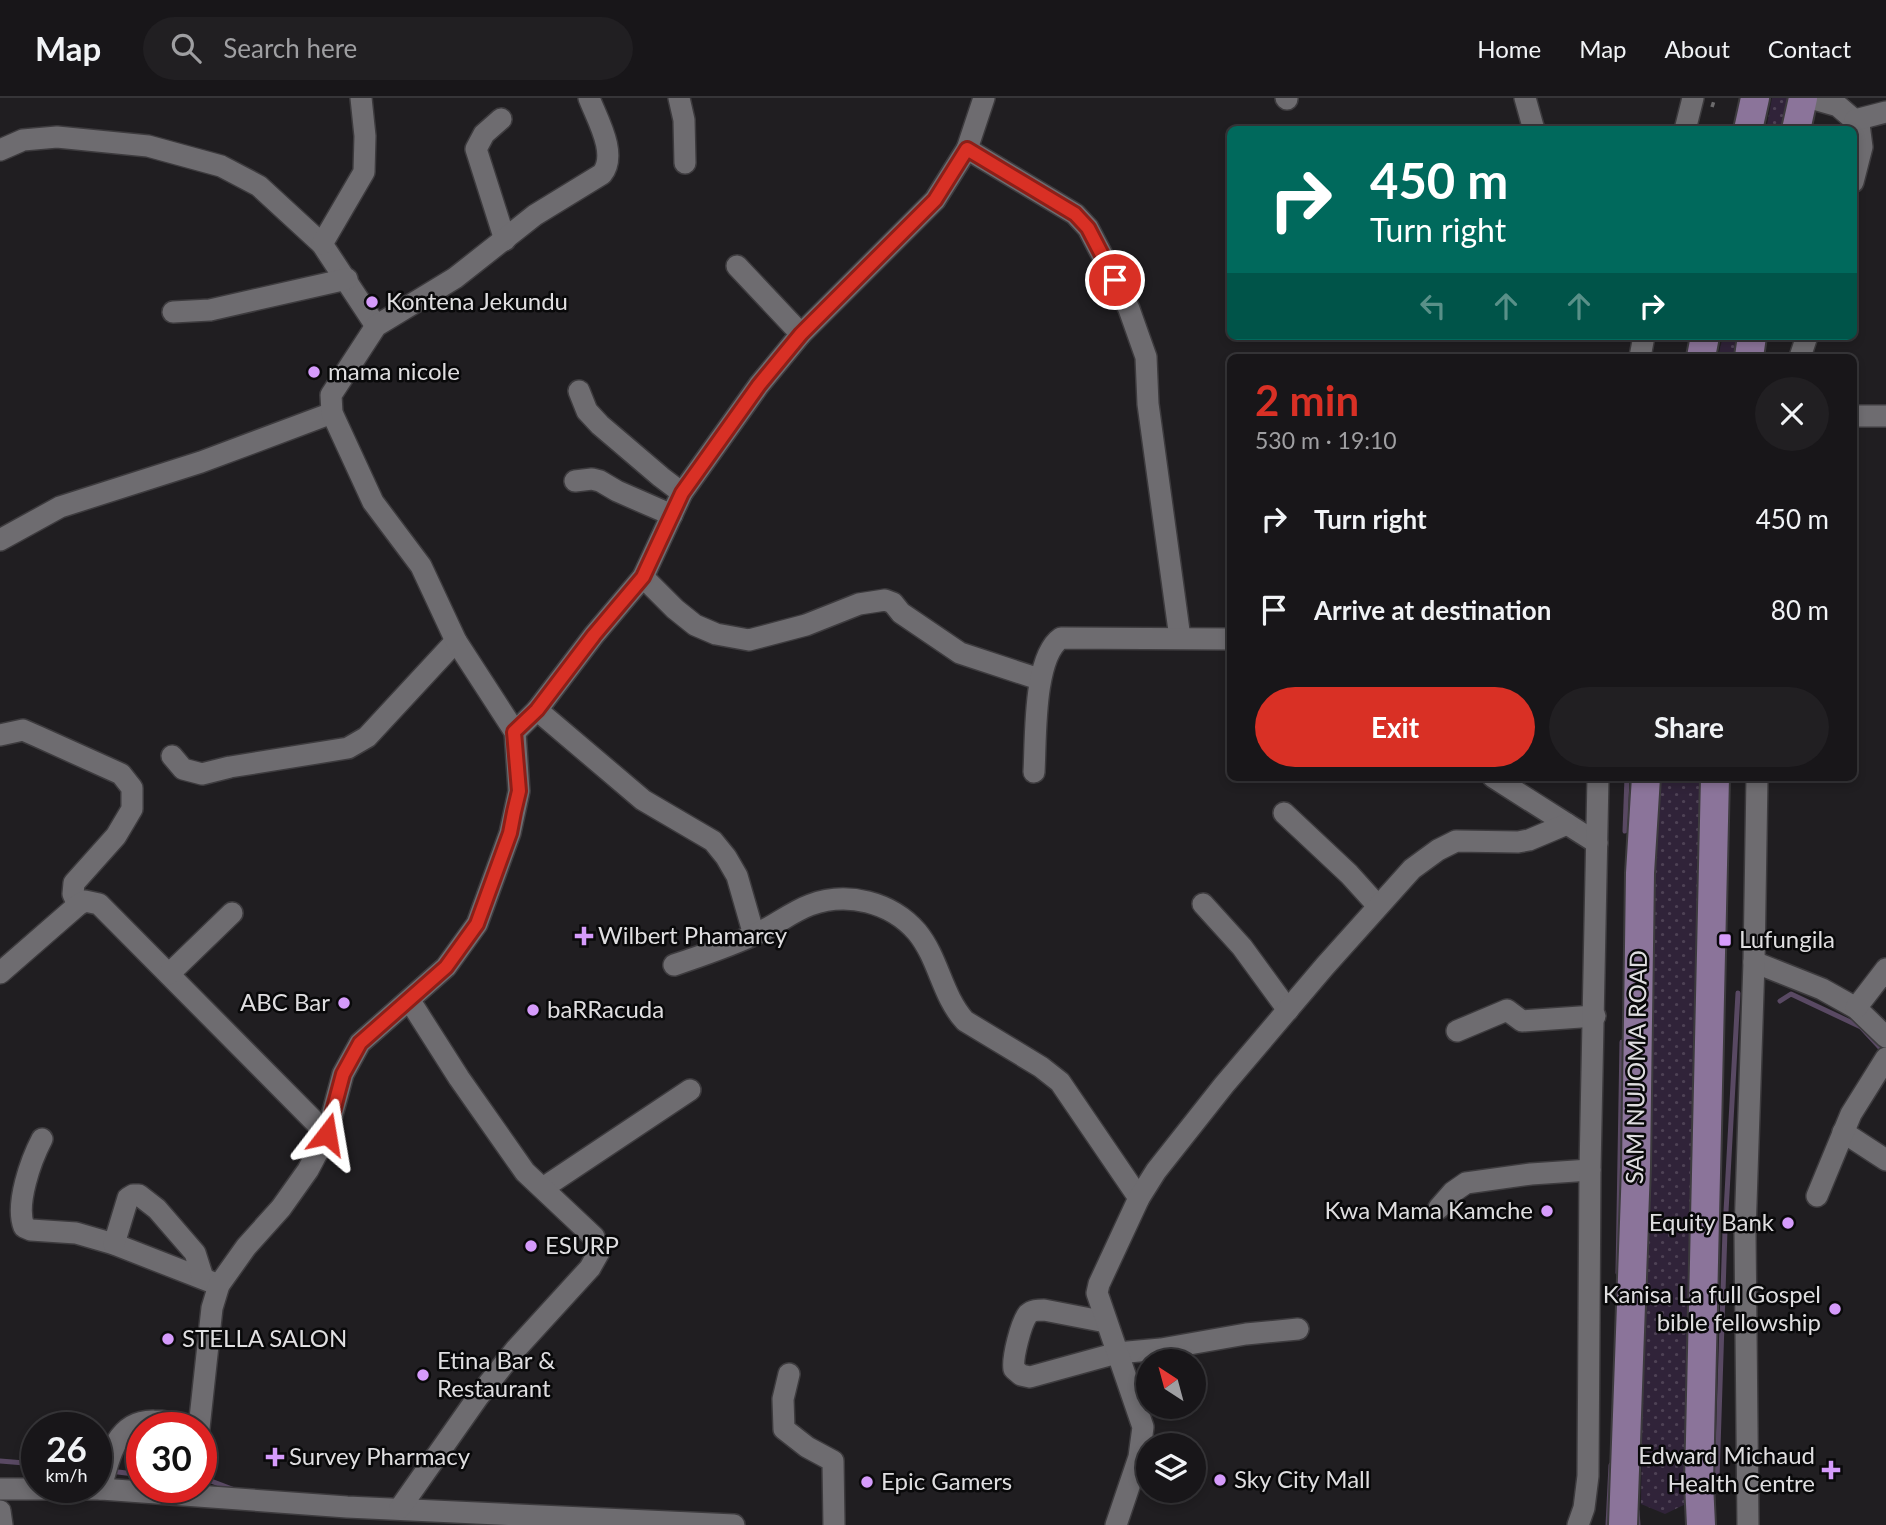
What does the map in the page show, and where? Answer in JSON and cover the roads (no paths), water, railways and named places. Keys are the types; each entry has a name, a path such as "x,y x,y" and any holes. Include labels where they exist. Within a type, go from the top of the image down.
{"main road":[{"path":"1749,126 1755,98"},
{"path":"1797,126 1803,98"},
{"name":"SAM NUJOMA ROAD","path":"1623,1525 1636,1167 1640,873 1646,781"},
{"path":"1701,1525 1699,1483 1715,781"}],"street":[{"path":"322,244 349,201 363,172 365,136 361,98"},
{"path":"211,1281 281,1208 308,1170 327,1134 343,1074 360,1043 446,967 477,924 510,833 519,791 514,732 456,641 421,566 373,502 332,413 331,396 376,326 455,278 535,215 602,174 607,168 608,154 589,98"},
{"path":"679,98 684,120 685,163"},
{"path":"514,732 537,710 594,635 643,577 682,493 759,385 801,334 935,200 967,149 984,98"},
{"path":"1525,98 1533,126"},
{"path":"1686,126 1693,98"},
{"path":"1810,98 1838,106 1859,124 1862,147 1857,166"},
{"path":"1855,120 1886,112"},
{"path":"501,119 484,134 476,149 505,240"},
{"path":"0,150 23,140 57,137 148,146 221,166 259,186 322,244 376,326"},
{"path":"967,149 1075,214 1088,228 1129,309 1146,358 1148,404 1180,638"},
{"path":"737,266 801,334"},
{"path":"173,312 211,310 347,279"},
{"path":"579,391 587,411 600,425 682,493"},
{"path":"0,540 60,507 201,461 332,413"},
{"path":"1857,416 1886,416"},
{"path":"575,481 600,481 673,515"},
{"path":"643,577 695,625 716,634 749,640 806,625 859,604 885,600 893,603 901,614 960,653 1039,678"},
{"path":"1034,772 1039,678 1054,643 1061,638 1227,639"},
{"path":"172,756 183,769 202,774 348,748 366,737 456,641"},
{"path":"537,710 643,800 713,841 737,876 754,935"},
{"path":"0,735 23,730 121,774 132,788 132,809 116,836 74,883 73,894 78,905"},
{"path":"1499,781 1597,843"},
{"path":"1578,1525 1584,1508 1588,1476 1590,1170 1598,781"},
{"path":"1749,1521 1745,1233 1757,781"},
{"path":"1284,813 1349,874 1378,906"},
{"path":"1116,1525 1139,1457 1143,1427 1097,1293 1139,1198 1173,1149 1287,1010 1412,869 1438,850 1457,841 1518,842 1567,824"},
{"path":"674,965 754,935 809,905 830,900 866,901 904,919 930,950 957,1012 965,1021 1041,1067 1060,1082 1139,1198"},
{"path":"0,973 78,905 85,901 99,904 327,1134"},
{"path":"1203,904 1242,947 1287,1010"},
{"path":"169,974 232,913"},
{"path":"1754,962 1822,989 1856,1008 1886,1037"},
{"path":"1856,1008 1886,969"},
{"path":"400,1508 478,1397 551,1309 590,1268 599,1252 594,1237 526,1172 467,1090 410,1000"},
{"path":"1457,1031 1507,1010 1522,1021 1595,1016"},
{"path":"1816,1196 1851,1114 1886,1058"},
{"path":"543,1188 690,1090"},
{"path":"1843,1132 1886,1160"},
{"path":"42,1139 28,1169 20,1217 24,1227 31,1230 76,1233 114,1244 211,1281"},
{"path":"1439,1208 1453,1192 1466,1183 1531,1174 1590,1170"},
{"path":"114,1244 128,1198 139,1195 157,1209 195,1252 211,1281 212,1308 202,1412"},
{"path":"1106,1322 1034,1310 1027,1315 1013,1359 1014,1369 1021,1375 1030,1377 1117,1353 1298,1329"},
{"path":"789,1374 783,1399 784,1429 807,1447 833,1461 834,1525"},
{"path":"112,1450 126,1432"},
{"path":"0,1489 21,1489"},
{"path":"217,1494 347,1507 519,1514 560,1522 734,1525"},
{"path":"0,1511 2,1525"}],"waterway":[{"path":"1625,831 1627,781"},
{"path":"1717,1479 1725,1230 1738,993"},
{"path":"1780,1001 1791,994 1861,1027 1885,1053"},
{"path":"1618,1273 1622,1042 1623,1085"},
{"path":"0,1461 21,1463"},
{"path":"1608,1525 1611,1465"},
{"path":"112,1471 126,1473"},
{"path":"217,1483 232,1489"},
{"path":"1637,1511 1638,1525"}],"place":[{"name":"Kontena Jekundu","path":"372,302"},
{"name":"mama nicole","path":"314,372"},
{"name":"Wilbert Phamarcy","path":"584,936"},
{"name":"Lufungila","path":"1725,940"},
{"name":"ABC Bar","path":"344,1003"},
{"name":"baRRacuda","path":"533,1010"},
{"name":"Kwa Mama Kamche","path":"1547,1211"},
{"name":"Equity Bank","path":"1788,1223"},
{"name":"ESURP","path":"531,1246"},
{"name":"Kanisa La full Gospel bible fellowship","path":"1835,1309"},
{"name":"STELLA SALON","path":"168,1339"},
{"name":"Etina Bar & Restaurant","path":"423,1375"},
{"name":"Survey Pharmacy","path":"275,1457"},
{"name":"Edward Michaud Health Centre","path":"1831,1470"},
{"name":"Sky City Mall","path":"1220,1480"},
{"name":"Epic Gamers","path":"867,1482"}]}
